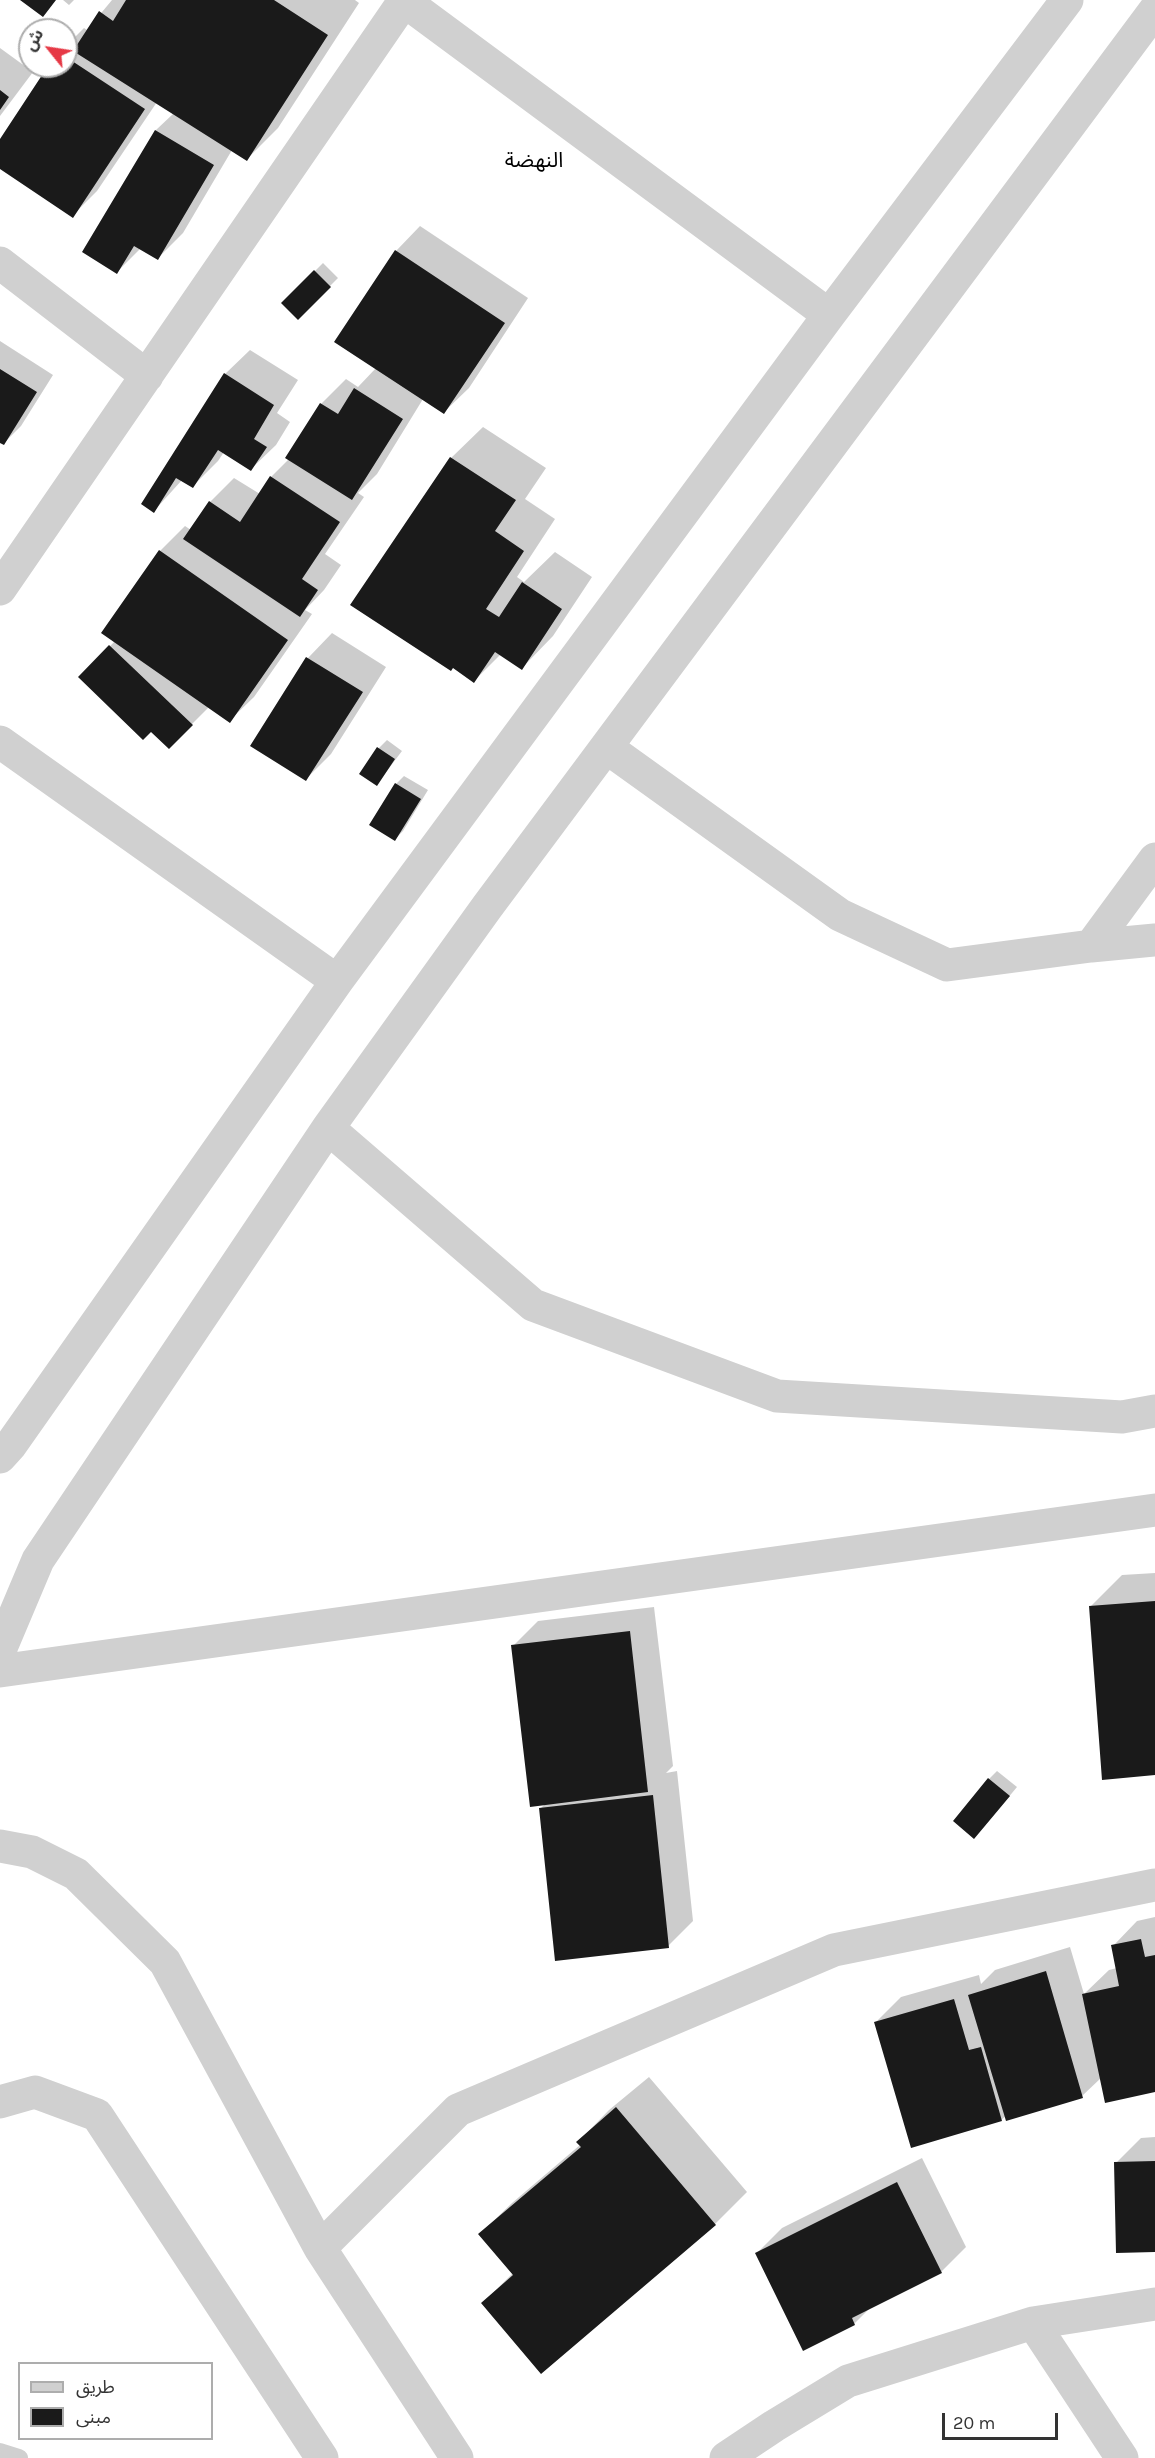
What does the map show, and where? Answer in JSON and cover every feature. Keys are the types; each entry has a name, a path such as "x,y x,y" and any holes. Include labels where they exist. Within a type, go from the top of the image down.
{"street":[{"path":"0,589 404,0 829,315"},
{"path":"0,1457 10,1446 337,981 829,315 1067,0"},
{"path":"0,1650 38,1560 328,1128 480,916 1155,10"},
{"path":"0,263 147,376"},
{"path":"0,742 337,981"},
{"path":"606,747 840,915 947,965 1155,940"},
{"path":"1091,946 1155,859"},
{"path":"328,1128 533,1305 777,1396 1122,1417 1155,1411"},
{"path":"0,1671 1155,1510"},
{"path":"0,1846 32,1852 76,1874 165,1962 320,2248 458,2458"},
{"path":"320,2248 458,2110 834,1950 1155,1885"},
{"path":"0,2102 35,2092 97,2115 322,2458"},
{"path":"726,2458 848,2381 1033,2323 1155,2304"},
{"path":"1033,2323 1122,2458"}],"lane":[{"path":"0,2452 20,2458"}],"building":[{"path":"20,0 56,0 43,17"},
{"path":"126,0 274,0 328,35 247,161 78,54 78,43 99,11 113,21"},
{"path":"78,65 145,109 73,218 0,169 0,139 40,78 78,78"},
{"path":"0,90 9,97 0,110"},
{"path":"155,130 214,165 158,260 134,246 117,274 82,252"},
{"path":"395,250 505,323 444,414 334,342"},
{"path":"314,270 331,287 298,320 281,303"},
{"path":"0,369 37,392 4,445 0,443"},
{"path":"224,373 274,405 254,439 267,447 251,471 218,450 193,488 176,478 154,513 141,504"},
{"path":"354,388 403,419 352,500 285,458 320,403 338,414"},
{"path":"450,457 516,500 495,531 524,551 486,609 499,617 522,582 562,609 522,670 495,652 474,683 453,668 451,671 350,605"},
{"path":"270,476 340,522 302,579 318,590 300,617 183,539 209,501 240,522"},
{"path":"159,550 288,640 230,723 101,633"},
{"path":"109,645 193,725 169,749 151,732 143,740 78,677"},
{"path":"306,657 363,692 306,781 250,746"},
{"path":"377,747 395,759 377,786 359,774"},
{"path":"395,783 421,799 395,841 369,825"},
{"path":"1155,1601 1155,1775 1102,1780 1089,1606"},
{"path":"630,1631 648,1792 530,1807 511,1645"},
{"path":"988,1778 1010,1796 974,1839 953,1821"},
{"path":"653,1795 669,1948 555,1961 539,1808"},
{"path":"1141,1939 1145,1957 1155,1955 1155,2092 1105,2103 1082,1994 1119,1986 1111,1945"},
{"path":"1046,1971 1083,2098 1006,2121 968,1995"},
{"path":"954,1999 969,2050 981,2047 1002,2121 911,2148 874,2022"},
{"path":"616,2107 716,2225 541,2374 481,2303 513,2275 478,2234 581,2147 576,2142"},
{"path":"1155,2161 1155,2252 1116,2253 1114,2162"},
{"path":"897,2182 942,2273 852,2318 855,2325 803,2351 755,2253"}],"district":[{"name":"النهضة","path":"534,161"}]}
